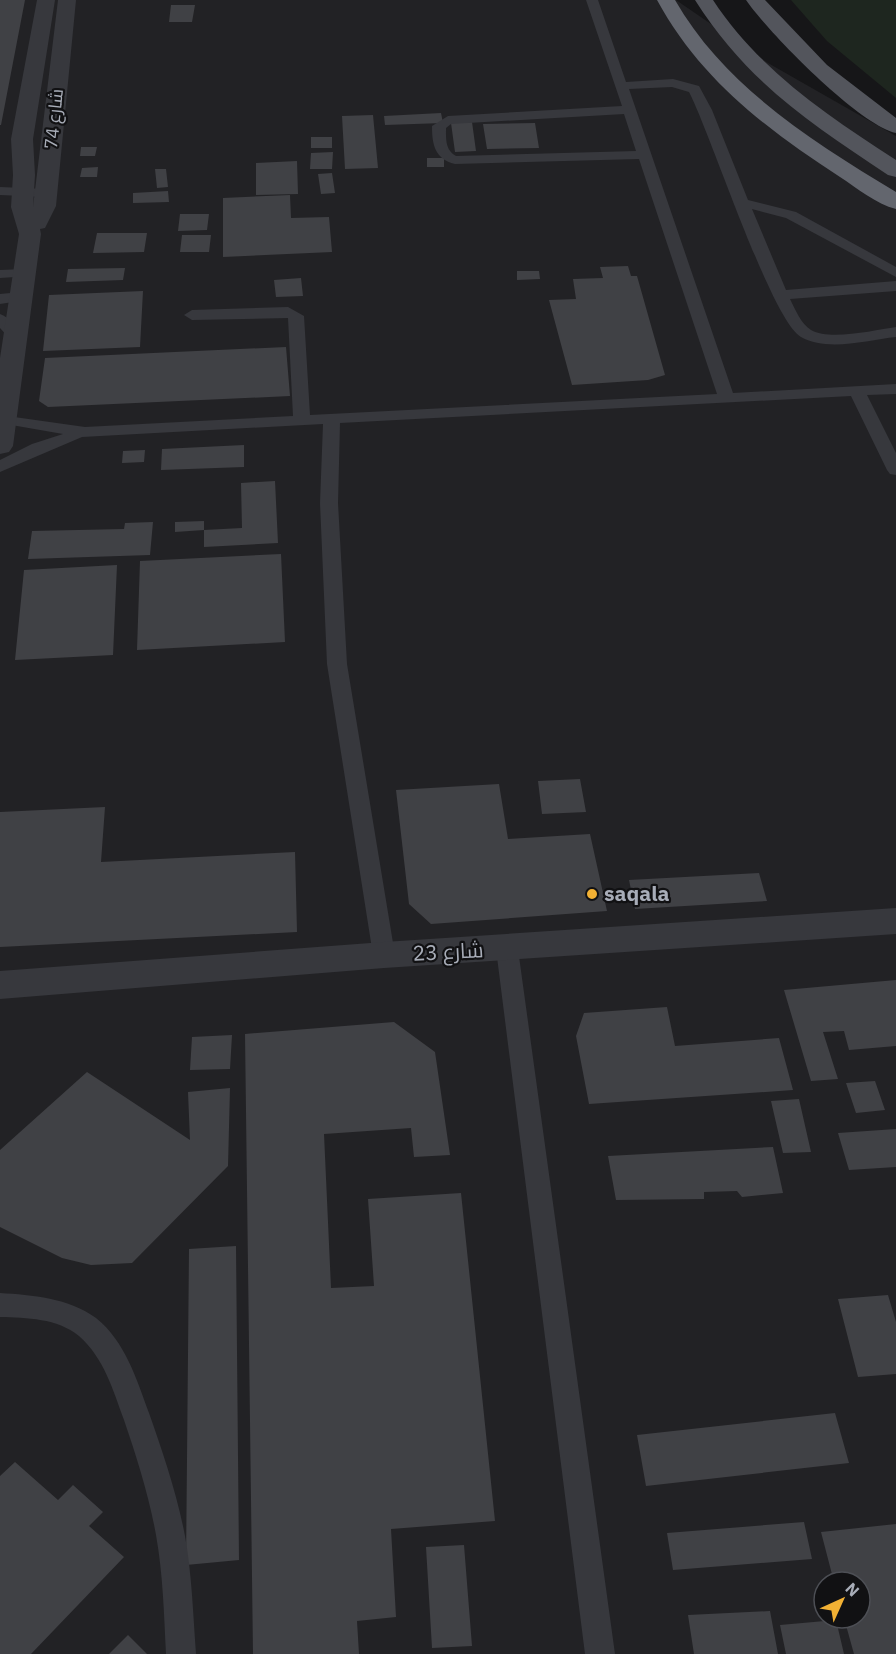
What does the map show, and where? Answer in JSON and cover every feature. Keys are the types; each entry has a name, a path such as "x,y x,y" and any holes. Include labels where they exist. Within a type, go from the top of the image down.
{"highway":[{"path":"666,0 700,51 749,100 814,150 896,202"}],"main road":[{"path":"704,0 729,36 788,95 828,126 896,170"},
{"path":"755,0 800,52 834,83 896,127"}],"street":[{"name":"شارع 74","path":"30,234 13,176 22,139 46,0"},
{"name":"شارع 74","path":"0,446 4,419 7,327 30,234 43,214 67,0"},
{"name":"شارع 23","path":"3,983 896,921"}],"lane":[{"path":"592,0 727,398"},
{"path":"620,86 673,83 694,89 744,203 780,295 797,328 815,337 837,338 896,332"},
{"path":"629,110 447,120 439,126 441,152 448,159 455,160 644,155"},
{"path":"0,191 13,176 46,194"},
{"path":"744,203 791,215 896,273"},
{"path":"0,274 15,290"},
{"path":"780,295 896,286"},
{"path":"192,315 288,312 296,316 302,421"},
{"path":"4,419 85,432 896,389"},
{"path":"857,391 896,470"},
{"path":"332,419 329,503 337,664 384,956"},
{"path":"0,467 38,448 85,432"},
{"path":"507,949 600,1654"},
{"path":"0,1305 30,1306 60,1312 86,1326 106,1347 120,1371 163,1501 173,1552 181,1654"}],"shaded area":[{"path":"0,0 676,0 768,63 896,136 896,1654 0,1654"},
{"path":"791,0 896,0 896,98 827,41"}],"building":[{"path":"0,0 25,0 1,125 0,125"},
{"path":"171,5 195,5 192,22 169,22"},
{"path":"441,113 443,123 385,125 384,116"},
{"path":"373,115 378,168 345,169 342,116"},
{"path":"472,122 476,151 455,152 451,123"},
{"path":"535,123 539,148 487,149 483,124"},
{"path":"311,137 332,137 332,148 311,148"},
{"path":"81,147 97,147 95,156 80,156"},
{"path":"333,152 332,169 310,169 311,153"},
{"path":"427,158 444,158 444,167 427,167"},
{"path":"297,161 298,194 256,195 256,163"},
{"path":"98,167 97,177 80,177 82,168"},
{"path":"155,169 166,169 168,187 157,188"},
{"path":"332,173 335,193 321,194 318,174"},
{"path":"168,191 169,202 133,203 133,193"},
{"path":"290,195 291,218 329,217 332,252 223,257 223,198"},
{"path":"180,214 209,214 207,230 178,231"},
{"path":"97,233 147,233 144,252 93,253"},
{"path":"182,235 211,235 209,252 180,252"},
{"path":"628,266 631,276 637,276 665,375 648,380 572,385 549,300 576,299 573,279 603,278 600,267"},
{"path":"125,268 123,280 66,282 68,269"},
{"path":"517,271 539,271 540,279 517,280"},
{"path":"301,278 303,296 276,297 274,280"},
{"path":"143,291 140,347 43,351 49,295"},
{"path":"286,347 290,396 48,407 39,401 45,358"},
{"path":"244,445 244,467 161,470 162,449"},
{"path":"145,450 144,462 122,463 123,451"},
{"path":"275,481 278,543 204,547 204,530 242,528 241,483"},
{"path":"204,521 204,530 175,532 175,522"},
{"path":"153,522 150,555 28,559 32,531 124,529 125,523"},
{"path":"281,554 285,642 137,650 140,561"},
{"path":"117,565 113,655 15,660 24,570"},
{"path":"580,779 586,812 542,814 538,781"},
{"path":"499,784 508,839 590,834 607,911 431,924 409,904 396,790"},
{"path":"105,807 101,862 295,852 297,932 0,947 0,812"},
{"path":"759,873 767,901 635,909 629,880"},
{"path":"896,980 896,1046 849,1050 844,1031 823,1032 838,1079 811,1081 784,990"},
{"path":"667,1007 675,1046 779,1038 793,1090 589,1104 576,1036 584,1013"},
{"path":"394,1022 435,1052 450,1155 414,1157 411,1128 324,1134 331,1288 374,1286 368,1199 461,1193 495,1521 391,1529 396,1617 357,1621 359,1654 253,1654 245,1034"},
{"path":"232,1035 230,1069 190,1070 192,1037"},
{"path":"87,1072 190,1140 188,1092 230,1088 228,1166 132,1263 91,1265 62,1258 0,1227 0,1150"},
{"path":"875,1081 885,1110 856,1113 846,1083"},
{"path":"799,1099 811,1152 783,1153 771,1101"},
{"path":"896,1129 896,1167 849,1170 838,1133"},
{"path":"773,1147 783,1193 742,1197 737,1191 704,1192 704,1199 616,1200 608,1156"},
{"path":"236,1246 239,1560 186,1565 189,1249"},
{"path":"888,1295 896,1322 896,1374 858,1377 838,1299"},
{"path":"835,1413 849,1463 646,1486 637,1435"},
{"path":"15,1462 58,1500 73,1485 103,1512 89,1526 124,1557 31,1654 0,1654 0,1476"},
{"path":"804,1522 812,1559 673,1570 667,1533"},
{"path":"896,1524 896,1654 854,1654 847,1630 872,1630 872,1570 831,1570 821,1532"},
{"path":"464,1545 472,1646 432,1648 426,1547"},
{"path":"770,1611 778,1654 694,1654 688,1615"},
{"path":"812,1622 812,1630 838,1630 844,1654 786,1654 780,1625"},
{"path":"128,1635 147,1654 109,1654"}],"place":[{"name":"saqala","path":"592,894"}]}
